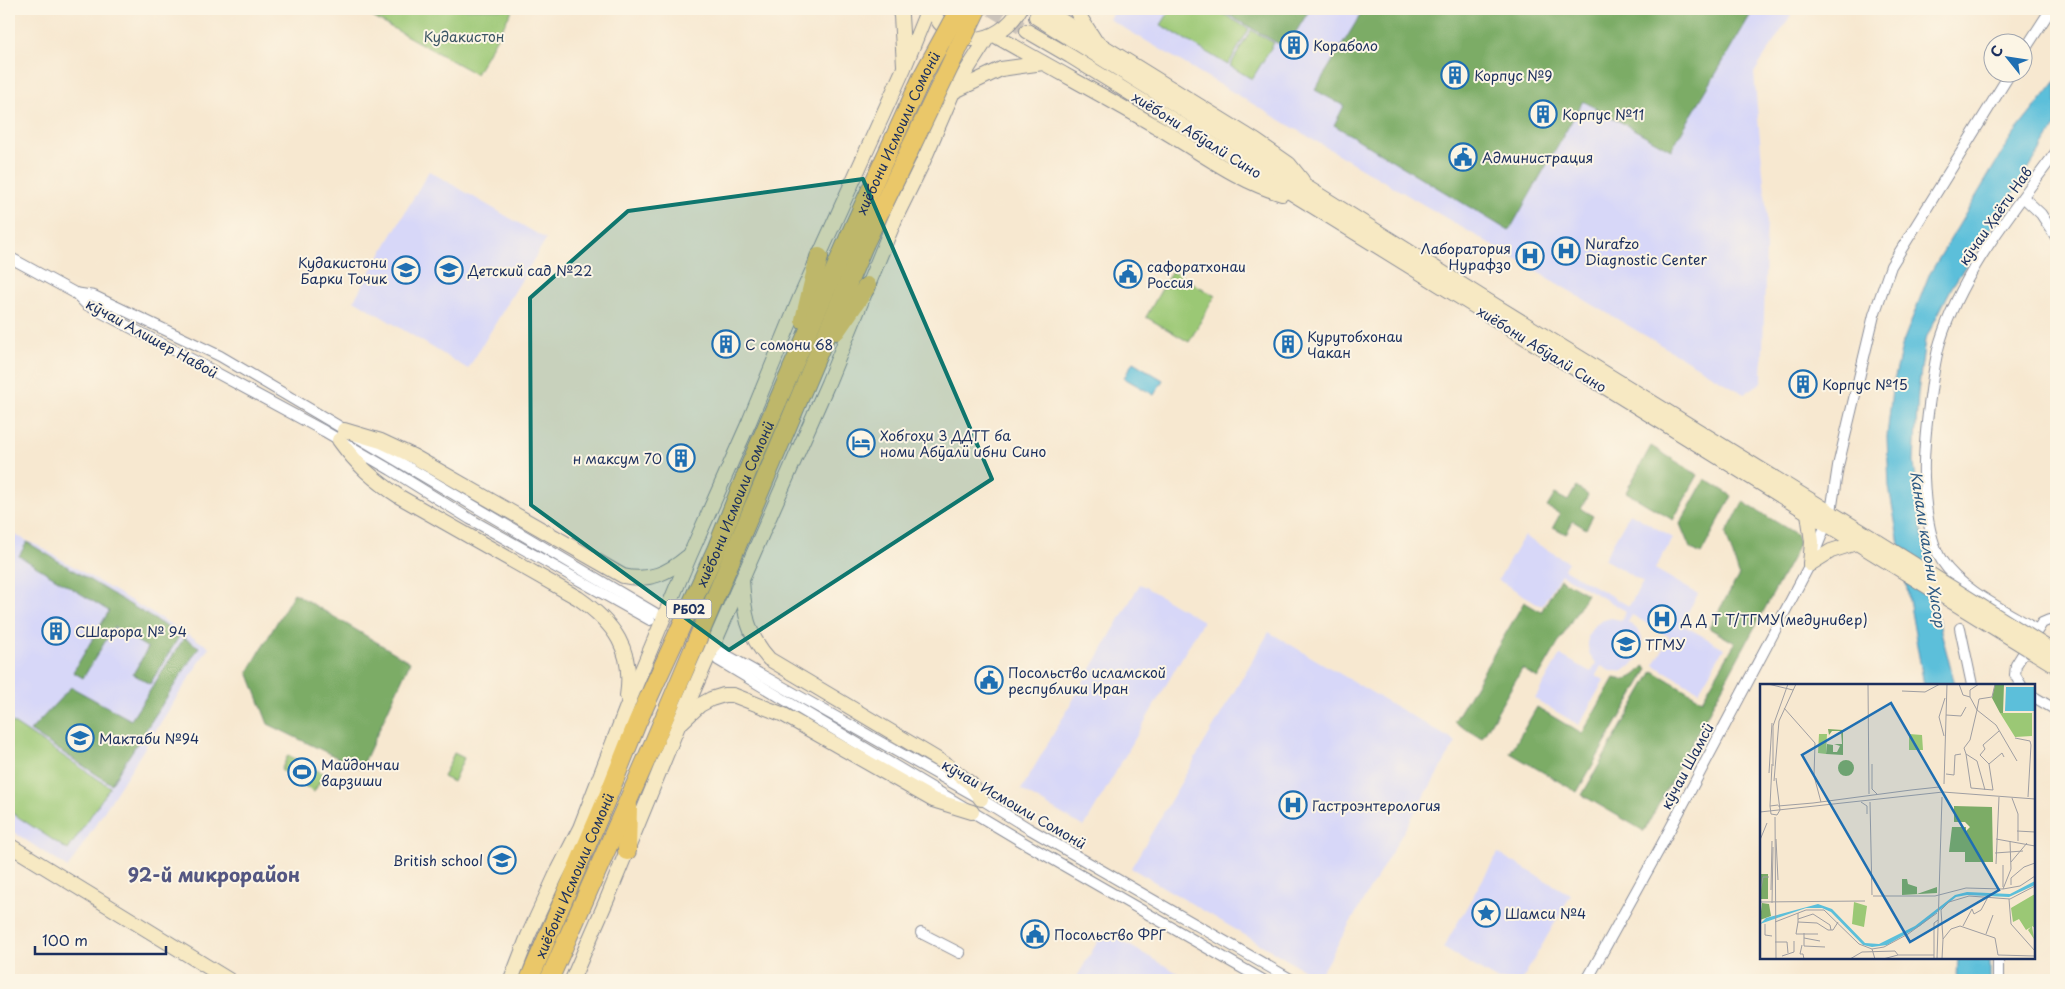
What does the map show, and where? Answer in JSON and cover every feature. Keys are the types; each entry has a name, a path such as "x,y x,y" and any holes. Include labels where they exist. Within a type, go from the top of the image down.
{"highway":[{"name":"хиёбони Исмоили Сомонӣ","path":"549,980 654,742 769,473 814,362 857,241 923,75 959,9"},
{"name":"хиёбони Исмоили Сомонӣ","path":"529,980 637,723 716,550 795,362 977,9"},
{"path":"795,362 819,257"},
{"path":"814,362 867,286"},
{"path":"580,828 610,791"},
{"path":"627,851 628,798"}],"main road":[{"path":"899,9 903,29 904,68"},
{"path":"511,980 528,936 580,828 690,555 749,422 800,298 930,9"},
{"path":"930,9 942,26 952,33 970,38 991,36 1005,29 1014,20 1020,9"},
{"path":"1075,9 1096,42"},
{"path":"1039,13 1096,42 1256,141 1289,164 1308,187"},
{"name":"хиёбони Абӯалӣ Сино","path":"1039,13 1308,187 1829,518 2056,666"},
{"name":"хиёбони Абӯалӣ Сино","path":"1027,31 1808,513 1829,518"},
{"path":"991,36 1164,131 1233,174 1262,188 1300,199"},
{"path":"572,980 678,726 828,384 867,286 953,92 991,36"},
{"path":"953,92 1001,69 1043,63"},
{"path":"341,435 381,441 413,456 623,576 652,578 673,569 690,555"},
{"path":"341,435 356,463 372,478 400,497 578,598 600,613 614,630 625,652 628,690 624,715"},
{"path":"1808,513 1812,542 1810,564"},
{"path":"1810,564 1831,551 1865,543"},
{"name":"хиёбони Абӯалӣ Сино","path":"1865,543 2056,653"},
{"path":"742,578 748,624 758,646 769,659 947,765 971,784 981,799"},
{"path":"678,726 700,705 724,695 733,695 784,715 933,800 972,812"},
{"path":"9,845 229,980"}],"street":[{"path":"2032,38 2051,9"},
{"name":"кӯчаи Шамсӣ","path":"1587,980 1669,831 1810,564 1829,518 1838,466 1872,324 1891,266 2005,82"},
{"name":"кӯчаи Ҳаёти Нав","path":"2037,630 1966,586 1942,561 1937,552 1929,521 1923,472 1927,421 1940,342 1969,277 1988,246 2056,152"},
{"path":"2023,197 2041,214 2056,237"},
{"path":"9,257 75,293"},
{"name":"кӯчаи Алишер Навоӣ","path":"75,293 87,305 341,435 537,542 653,616 531,554 470,519 391,470 341,435 220,356 94,296 75,293"},
{"path":"211,370 220,356"},
{"path":"2020,684 2015,675 2016,665 2042,623 2048,620 2056,620"},
{"path":"1960,628 1972,684"},
{"name":"кӯчаи Исмоили Сомонӣ","path":"1263,980 972,812 868,750 719,656 981,799 1292,980"},
{"path":"2035,698 2056,710"},
{"path":"868,750 874,740"},
{"path":"1102,888 1109,875"},
{"path":"921,933 960,953"},
{"path":"1998,959 1998,980"}],"highlighted area":[{"path":"863,179 992,479 729,650 531,505 530,298 628,211"}],"shaded area":[{"path":"1115,9 1795,9 1754,73 1767,216 1762,382 1744,394 1109,19"},
{"name":"Детский сад №22","path":"429,171 546,239 468,369 354,300"},
{"name":"Д Д Т Т/ТГМУ(медунивер)","path":"1630,513 1673,538 1655,569 1698,594 1681,624 1724,648 1699,691 1654,665 1670,637 1632,615 1628,622 1639,631 1642,639 1638,658 1631,666 1621,671 1610,671 1601,666 1596,675 1604,680 1579,725 1535,699 1560,655 1591,672 1596,663 1590,656 1588,636 1593,627 1601,621 1611,618 1621,620 1626,611 1561,574 1542,606 1498,580 1524,536 1568,562 1564,569 1629,606 1643,582 1604,559"},
{"name":"Мактаби №94","path":"9,532 42,548 209,647 68,868 9,829"},
{"path":"1140,584 1203,621 1084,827 1021,790"},
{"name":"Гастроэнтерология","path":"1269,632 1456,742 1318,978 1131,868"},
{"name":"Шамси №4","path":"1498,853 1571,895 1522,980 1498,980 1443,948"},
{"path":"1104,931 1190,980 1075,980"}],"green space":[{"name":"Кудакистон","path":"358,9 513,9 476,74"},
{"path":"1171,9 1215,9 1249,29 1228,65 1161,25"},
{"path":"1218,9 1310,9 1286,48"},
{"path":"1364,9 1754,9 1671,150 1583,101 1509,231 1334,125 1344,106 1315,90"},
{"path":"1251,30 1274,43 1252,79 1230,66"},
{"path":"1172,271 1215,296 1189,342 1146,317"},
{"path":"1651,446 1698,475 1673,520 1626,492"},
{"path":"1705,479 1732,496 1701,554 1690,548 1680,524"},
{"path":"1576,487 1588,495 1581,509 1593,516 1586,529 1573,521 1566,534 1553,527 1560,514 1547,507 1555,494 1568,501"},
{"path":"1743,502 1796,534 1799,542 1794,555 1644,831 1582,795 1653,671 1702,700 1735,643 1709,628 1739,575 1726,534"},
{"path":"27,542 180,635 150,684 133,674 148,648 114,627 83,678 73,672 109,611 19,556"},
{"path":"1560,579 1587,594 1538,678 1522,669 1482,738 1454,722 1524,602 1541,612"},
{"path":"294,593 410,662 361,769 268,724 248,672"},
{"path":"184,638 199,647 111,784 30,731 71,687 131,720"},
{"path":"1644,666 1648,669 1577,792 1510,753 1537,707 1582,734 1614,678 1628,679 1638,673"},
{"path":"9,720 110,787 68,850 9,811"},
{"path":"454,753 464,758 453,782 443,777"},
{"name":"Майдончаи варзиши","path":"288,755 324,774 314,792 281,770"}],"water":[{"path":"2056,81 2056,126 1952,287 1925,340 1918,393 1914,461 1920,521 1934,604 1955,684 1924,684 1889,487 1887,437 1892,390 1903,342 1929,275 2012,136"},
{"path":"1133,362 1163,380 1154,395 1124,378"},
{"path":"1958,959 1990,959 1990,980 1957,980"}],"tunnel":[{"path":"991,9 1027,31"},
{"path":"658,614 718,650"}],"place":[{"name":"Кораболо","path":"1294,45"},
{"name":"Корпус №9","path":"1455,75"},
{"name":"Корпус №11","path":"1543,114"},
{"name":"Администрация","path":"1463,157"},
{"name":"Nurafzo Diagnostic Center","path":"1566,251"},
{"name":"Лаборатория Нурафзо","path":"1530,256"},
{"name":"Кудакистони Барки Точик","path":"406,270"},
{"name":"Детский сад №22","path":"449,270"},
{"name":"сафоратхонаи Россия","path":"1128,274"},
{"name":"С сомони 68","path":"726,344"},
{"name":"Курутобхонаи Чакан","path":"1288,344"},
{"name":"Корпус №15","path":"1803,384"},
{"name":"Хобгоҳи 3 ДДТТ ба номи Абӯалӣ ибни Сино","path":"861,443"},
{"name":"н максум 70","path":"681,458"},
{"name":"Д Д Т Т/ТГМУ(медунивер)","path":"1662,619"},
{"name":"СШарора № 94","path":"56,631"},
{"name":"ТГМУ","path":"1626,644"},
{"name":"Посольство исламской республики Иран","path":"989,680"},
{"name":"Мактаби №94","path":"80,738"},
{"name":"Майдончаи варзиши","path":"302,772"},
{"name":"Гастроэнтерология","path":"1293,805"},
{"name":"British school","path":"502,860"},
{"name":"Шамси №4","path":"1486,913"},
{"name":"Посольство ФРГ","path":"1035,934"}],"district":[{"name":"92-й микрорайон","path":"214,874"}],"water label":[{"name":"Канали калони Ҳисор","path":"1929,549"}]}
